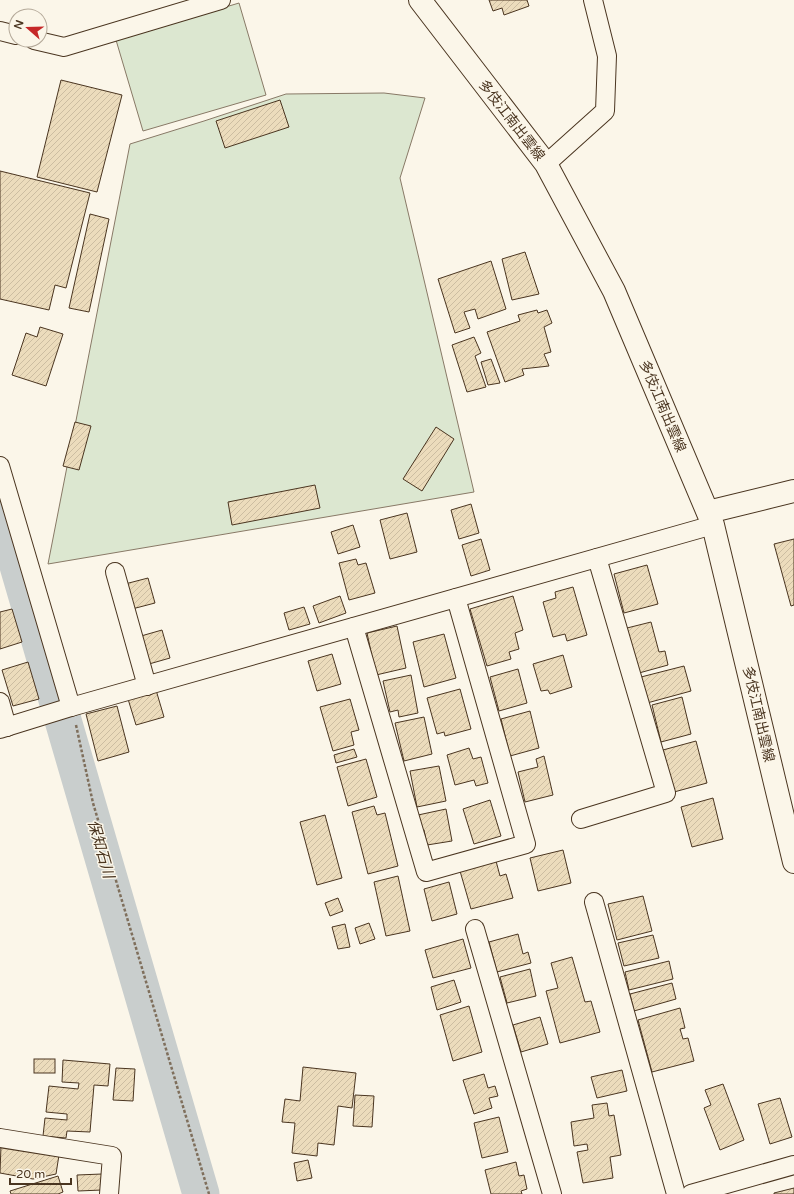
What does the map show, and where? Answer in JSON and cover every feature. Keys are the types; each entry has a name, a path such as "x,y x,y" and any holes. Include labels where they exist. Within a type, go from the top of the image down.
{"main road":[{"name":"多伎江南出雲線","path":"420,0 546,164 614,291 711,519 794,862"},
{"path":"711,519 794,492"}],"street":[{"path":"48,44 64,48 199,3 221,0"},
{"path":"546,164 605,111 606,56 592,0"},
{"path":"0,466 72,707"},
{"path":"0,702 4,728 72,707 597,558 711,519"},
{"path":"581,819 666,793 597,558"},
{"path":"115,572 147,686"},
{"path":"354,627 426,872 526,844 456,598"},
{"path":"594,902 676,1194"},
{"path":"475,929 552,1194"},
{"path":"0,1138 112,1156 109,1194"},
{"path":"691,1194 794,1165"}],"path":[{"path":"72,707 93,803 209,1194"}],"green space":[{"path":"239,3 266,95 143,131 116,40"},
{"path":"384,93 425,98 400,178 474,492 48,564 130,144 286,94"}],"building":[{"path":"489,0 527,0 529,6 504,15 502,8 493,11"},
{"path":"61,80 122,95 97,192 37,177"},
{"path":"280,100 289,127 225,148 216,121"},
{"path":"0,171 90,193 66,288 55,285 49,310 0,299"},
{"path":"90,214 109,219 89,312 69,308"},
{"path":"525,252 539,294 512,300 502,259"},
{"path":"491,261 506,309 478,319 475,309 464,312 470,328 455,333 438,279"},
{"path":"537,310 538,313 547,310 552,323 544,327 551,352 544,354 549,366 522,369 524,375 505,382 487,332 520,321 518,315"},
{"path":"40,327 63,334 46,386 12,375 26,333 37,337"},
{"path":"474,337 481,353 475,356 486,387 467,392 452,345"},
{"path":"491,359 500,383 488,385 481,362"},
{"path":"75,422 91,426 79,470 63,466"},
{"path":"436,427 454,439 422,491 403,479"},
{"path":"315,485 320,508 232,525 228,502"},
{"path":"471,504 479,533 459,539 451,510"},
{"path":"407,513 417,552 390,559 380,520"},
{"path":"353,525 360,547 338,554 331,532"},
{"path":"481,539 490,570 471,576 462,545"},
{"path":"794,539 794,605 791,606 774,544"},
{"path":"356,559 358,565 366,563 375,593 349,600 339,563"},
{"path":"647,565 658,604 624,613 614,574"},
{"path":"148,578 155,603 132,609 125,584"},
{"path":"573,587 587,635 567,641 565,634 553,637 543,602 556,598 555,592"},
{"path":"340,596 346,613 319,623 313,606"},
{"path":"513,596 523,630 515,633 519,649 509,652 511,659 487,666 470,609"},
{"path":"304,607 310,624 289,630 284,613"},
{"path":"12,609 22,642 0,649 0,612"},
{"path":"651,622 659,652 665,651 668,665 639,673 627,628"},
{"path":"397,626 406,668 376,675 367,633"},
{"path":"162,630 170,658 149,664 141,636"},
{"path":"444,634 456,678 424,687 413,642"},
{"path":"332,654 341,684 317,691 308,661"},
{"path":"563,655 572,687 550,694 548,690 541,691 533,664"},
{"path":"28,662 39,699 13,706 2,670"},
{"path":"684,666 691,691 647,703 641,677"},
{"path":"518,669 527,703 499,711 490,677"},
{"path":"411,675 418,713 399,717 398,710 390,712 383,681"},
{"path":"460,689 471,729 445,736 444,732 437,734 427,698"},
{"path":"156,690 164,717 136,725 128,699"},
{"path":"682,697 691,734 661,742 652,705"},
{"path":"350,699 359,730 351,732 354,745 333,751 320,707"},
{"path":"117,706 129,752 98,761 86,714"},
{"path":"530,711 539,748 510,756 501,719"},
{"path":"424,717 432,754 404,761 395,723"},
{"path":"696,741 707,783 674,792 663,750"},
{"path":"469,748 473,759 481,757 488,783 476,786 474,780 455,785 447,755"},
{"path":"354,749 357,757 336,763 334,755"},
{"path":"544,756 553,795 525,802 518,772 538,767 536,759"},
{"path":"366,759 377,797 348,806 337,767"},
{"path":"439,766 446,801 417,807 410,771"},
{"path":"713,798 723,839 692,847 681,807"},
{"path":"490,800 501,836 474,844 463,809"},
{"path":"374,806 377,815 385,813 398,866 368,874 352,812"},
{"path":"446,809 452,841 427,845 424,830 421,831 418,815"},
{"path":"325,815 342,878 317,885 300,822"},
{"path":"563,850 571,883 538,891 530,858"},
{"path":"496,861 500,876 506,874 513,898 471,909 460,871"},
{"path":"398,876 410,931 386,936 374,882"},
{"path":"449,882 457,914 432,921 424,889"},
{"path":"643,896 652,931 617,940 608,904"},
{"path":"338,898 343,911 330,916 325,903"},
{"path":"369,923 375,939 360,944 355,928"},
{"path":"345,924 350,947 338,949 332,927"},
{"path":"518,934 523,954 528,952 531,963 497,972 489,942"},
{"path":"653,935 659,958 624,966 618,943"},
{"path":"463,939 471,968 433,978 425,950"},
{"path":"572,957 585,1002 591,1001 600,1032 560,1043 546,991 558,988 551,963"},
{"path":"669,961 673,979 629,990 625,972"},
{"path":"530,969 536,996 507,1003 500,977"},
{"path":"454,980 461,1002 437,1010 431,987"},
{"path":"672,983 676,999 634,1011 630,994"},
{"path":"469,1006 482,1052 453,1061 440,1015"},
{"path":"680,1008 685,1028 680,1029 683,1039 688,1038 694,1061 652,1072 638,1020"},
{"path":"540,1017 548,1044 521,1052 513,1025"},
{"path":"34,1059 55,1059 55,1073 34,1073"},
{"path":"63,1060 110,1064 108,1086 94,1085 90,1132 67,1131 66,1138 43,1136 45,1118 67,1120 67,1114 46,1112 49,1086 78,1089 79,1083 62,1082"},
{"path":"303,1067 356,1073 352,1108 338,1106 334,1145 318,1143 317,1156 292,1153 295,1123 282,1122 285,1099 300,1101"},
{"path":"116,1068 135,1069 133,1101 113,1100"},
{"path":"622,1070 627,1091 597,1098 591,1077"},
{"path":"484,1074 488,1088 495,1086 498,1096 489,1098 492,1108 474,1114 463,1080"},
{"path":"723,1084 744,1140 720,1150 704,1108 711,1105 705,1090"},
{"path":"355,1095 374,1096 372,1127 353,1126"},
{"path":"780,1098 792,1137 770,1144 758,1104"},
{"path":"607,1103 609,1116 614,1115 621,1155 610,1157 613,1178 583,1183 577,1152 588,1150 587,1144 574,1146 571,1122 594,1118 592,1105"},
{"path":"499,1117 508,1152 482,1158 474,1123"},
{"path":"1,1145 59,1155 56,1174 33,1179 0,1173"},
{"path":"308,1160 312,1178 297,1181 294,1163"},
{"path":"516,1162 519,1176 524,1175 527,1189 521,1191 522,1194 491,1194 485,1170"},
{"path":"102,1174 102,1190 78,1191 77,1175"},
{"path":"58,1176 63,1192 58,1194 11,1194 10,1191"},
{"path":"794,1188 794,1194 774,1194 774,1193"}],"waterway":[{"name":"保知石川","path":"0,504 201,1194"}]}
